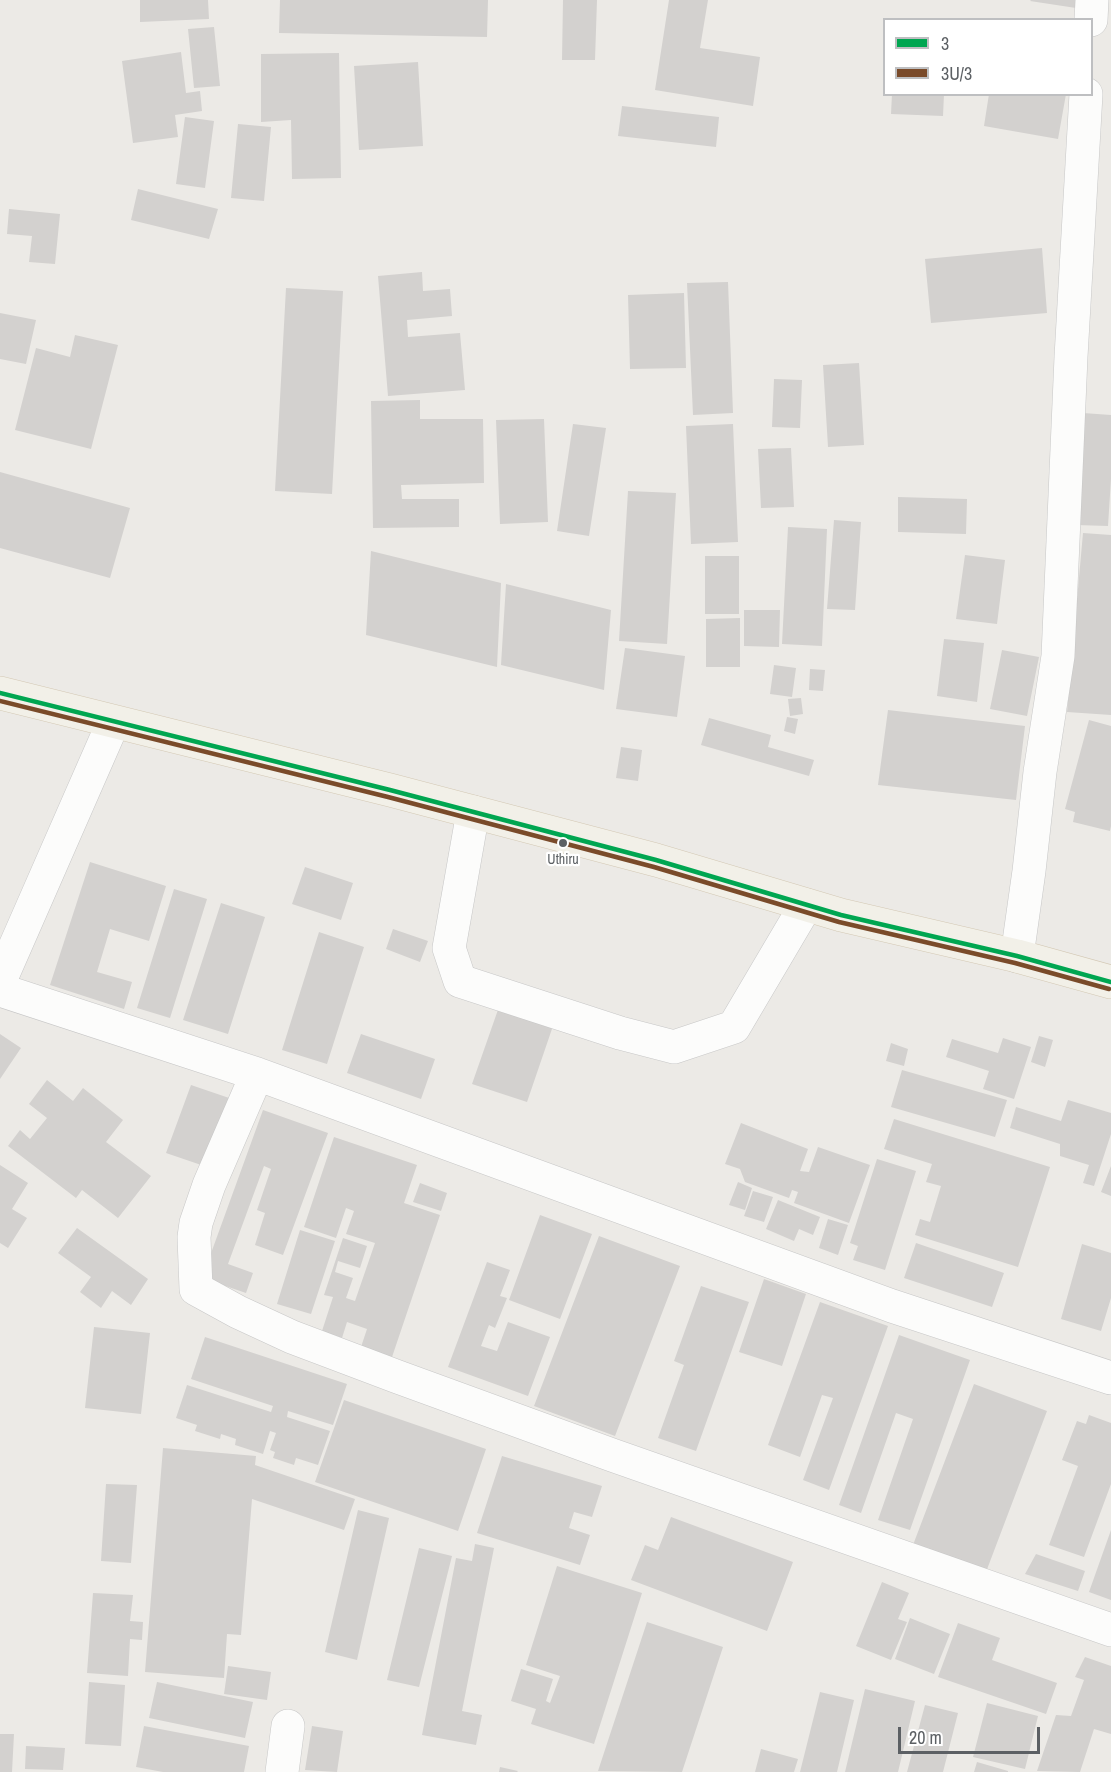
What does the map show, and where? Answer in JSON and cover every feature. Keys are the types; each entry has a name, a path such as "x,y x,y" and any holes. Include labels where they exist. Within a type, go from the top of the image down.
{"main road":[{"path":"0,693 113,723 390,790 656,860 806,905 1017,956 1111,982"}],"street":[{"path":"1091,18 1092,0"},
{"path":"1017,956 1040,772 1058,656 1071,357 1086,96"},
{"path":"0,981 113,723"},
{"path":"473,812 449,948 460,981 631,1035 674,1047 734,1027 806,905"},
{"path":"0,990 257,1074 892,1306 1111,1378"},
{"path":"257,1074 209,1185 196,1223 194,1237 196,1289 292,1337 398,1377 612,1455 1111,1630"},
{"path":"282,1772 288,1726"}],"building":[{"path":"140,0 208,0 209,19 140,22"},
{"path":"280,0 488,0 487,37 279,33"},
{"path":"563,0 597,0 595,60 562,60"},
{"path":"669,0 708,0 700,48 760,57 753,106 655,90"},
{"path":"1031,0 1077,0 1076,8"},
{"path":"214,27 220,86 194,88 188,29"},
{"path":"181,52 186,93 200,91 202,111 175,115 178,137 133,143 122,61"},
{"path":"339,53 341,178 292,179 291,120 261,122 261,54"},
{"path":"418,62 423,146 359,150 354,66"},
{"path":"892,96 944,96 943,116 891,114"},
{"path":"989,96 1066,96 1058,139 984,126"},
{"path":"622,106 719,117 716,147 618,136"},
{"path":"185,117 214,121 205,188 176,184"},
{"path":"238,124 271,127 264,201 231,198"},
{"path":"138,189 218,209 209,239 131,220"},
{"path":"9,209 60,214 55,264 29,262 32,236 7,234"},
{"path":"1042,248 1047,313 931,323 925,259"},
{"path":"422,272 423,291 450,289 452,316 407,320 408,337 460,333 465,390 388,396 378,276"},
{"path":"728,282 733,413 693,415 687,283"},
{"path":"286,288 343,291 332,494 275,491"},
{"path":"684,293 686,368 630,369 628,295"},
{"path":"0,313 36,320 26,364 0,359"},
{"path":"75,335 118,345 91,449 15,430 36,348 70,357"},
{"path":"859,363 864,445 828,447 823,365"},
{"path":"774,379 802,380 800,428 772,427"},
{"path":"420,400 420,419 483,419 484,483 401,485 402,499 459,499 459,527 373,528 371,401"},
{"path":"1083,413 1111,415 1108,526 1076,525"},
{"path":"544,419 548,522 500,524 496,420"},
{"path":"573,424 606,428 589,536 557,531"},
{"path":"733,424 738,542 691,544 686,426"},
{"path":"791,448 794,507 761,508 758,449"},
{"path":"0,472 130,508 110,578 0,548"},
{"path":"628,491 676,493 667,644 619,641"},
{"path":"898,497 967,499 966,534 898,532"},
{"path":"834,520 861,522 855,610 827,609"},
{"path":"788,527 827,529 822,646 782,644"},
{"path":"1083,533 1111,535 1111,715 1067,712"},
{"path":"371,551 501,583 497,667 366,635"},
{"path":"965,555 1005,560 997,624 956,619"},
{"path":"705,556 739,556 739,614 705,614"},
{"path":"506,584 611,610 604,690 501,665"},
{"path":"744,610 780,610 779,647 744,646"},
{"path":"740,618 740,667 706,667 706,619"},
{"path":"944,639 984,643 977,702 937,696"},
{"path":"625,648 685,656 677,717 616,709"},
{"path":"1002,650 1039,657 1027,716 990,709"},
{"path":"774,665 796,668 792,697 770,694"},
{"path":"810,669 825,670 823,691 809,690"},
{"path":"801,698 803,714 790,716 788,699"},
{"path":"888,710 1025,726 1016,800 878,785"},
{"path":"787,717 798,719 795,734 784,731"},
{"path":"709,718 771,735 768,747 814,760 809,776 701,745"},
{"path":"1089,720 1111,726 1110,831 1073,822 1075,812 1065,809"},
{"path":"621,747 642,750 638,781 616,778"},
{"path":"90,862 166,886 149,941 110,929 97,972 132,982 124,1009 50,985"},
{"path":"305,867 353,883 341,920 292,904"},
{"path":"174,889 207,899 170,1018 137,1008"},
{"path":"221,903 265,917 228,1034 183,1020"},
{"path":"393,929 428,941 420,962 386,949"},
{"path":"319,932 364,947 327,1064 282,1050"},
{"path":"500,1004 554,1023 527,1102 472,1084"},
{"path":"0,1034 21,1048 0,1079"},
{"path":"361,1034 435,1059 421,1099 347,1073"},
{"path":"1039,1036 1053,1040 1045,1067 1031,1062"},
{"path":"1003,1038 1031,1047 1014,1099 983,1089 989,1071 946,1057 952,1039 998,1053"},
{"path":"891,1043 908,1049 904,1066 886,1061"},
{"path":"902,1070 1007,1100 995,1137 891,1107"},
{"path":"47,1080 73,1101 83,1088 123,1120 106,1142 151,1176 118,1218 82,1190 76,1198 8,1146 20,1130 30,1139 47,1118 29,1104"},
{"path":"191,1085 235,1100 210,1168 166,1153"},
{"path":"1068,1100 1111,1113 1111,1134 1094,1186 1083,1183 1089,1165 1060,1156 1060,1144 1010,1128 1016,1107 1061,1121"},
{"path":"263,1110 328,1133 283,1255 255,1245 265,1213 257,1210 271,1169 264,1166 228,1264 253,1273 246,1293 202,1278"},
{"path":"894,1119 1050,1167 1018,1267 915,1235 920,1219 930,1222 941,1186 926,1182 932,1164 884,1149"},
{"path":"741,1123 808,1149 800,1171 809,1172 818,1147 870,1165 849,1223 794,1203 798,1192 792,1190 789,1198 745,1182 740,1169 725,1164"},
{"path":"334,1137 417,1165 404,1203 440,1215 391,1360 360,1350 367,1329 347,1322 342,1338 322,1331 333,1297 324,1295 343,1238 367,1246 360,1268 338,1261 335,1272 353,1278 346,1298 355,1301 375,1243 346,1234 354,1211 346,1208 336,1238 304,1227"},
{"path":"877,1159 916,1171 885,1270 853,1260 858,1246 850,1243"},
{"path":"0,1165 28,1183 12,1209 27,1218 8,1248 0,1243"},
{"path":"1111,1166 1111,1196 1101,1192"},
{"path":"738,1182 752,1188 745,1210 729,1205"},
{"path":"420,1183 447,1193 441,1211 413,1202"},
{"path":"753,1191 773,1197 764,1222 744,1216"},
{"path":"778,1200 820,1217 813,1235 799,1229 794,1241 766,1229"},
{"path":"540,1215 592,1234 560,1319 509,1300"},
{"path":"828,1219 848,1225 838,1255 819,1248"},
{"path":"77,1228 148,1279 131,1305 112,1291 101,1308 80,1292 91,1277 58,1253"},
{"path":"300,1230 335,1241 311,1314 277,1304"},
{"path":"599,1236 680,1266 615,1436 534,1406"},
{"path":"916,1243 1004,1273 992,1307 904,1278"},
{"path":"1082,1244 1111,1253 1111,1298 1101,1331 1061,1319"},
{"path":"487,1262 510,1270 500,1296 507,1298 495,1328 489,1325 481,1346 497,1351 508,1322 550,1337 528,1396 448,1367"},
{"path":"764,1279 806,1294 782,1366 739,1352"},
{"path":"701,1286 749,1302 696,1451 658,1438 684,1365 674,1361"},
{"path":"820,1302 888,1326 829,1490 803,1480 833,1398 822,1395 800,1457 768,1445"},
{"path":"94,1327 150,1333 141,1414 85,1408"},
{"path":"899,1335 970,1360 910,1530 878,1520 913,1419 896,1413 861,1513 839,1505"},
{"path":"205,1337 347,1384 333,1425 288,1411 287,1417 330,1431 318,1465 296,1458 294,1465 273,1458 275,1452 270,1450 276,1433 270,1431 263,1454 235,1445 236,1439 221,1434 220,1439 195,1431 197,1425 176,1418 187,1385 271,1412 273,1406 191,1379"},
{"path":"974,1384 1047,1411 986,1572 913,1545"},
{"path":"344,1400 486,1449 458,1531 315,1482"},
{"path":"1089,1415 1111,1423 1111,1484 1084,1557 1049,1545 1078,1466 1062,1460 1077,1421 1086,1424"},
{"path":"163,1448 256,1456 255,1465 355,1499 344,1530 252,1499 241,1635 227,1634 224,1678 145,1672"},
{"path":"502,1456 602,1486 592,1517 574,1512 569,1528 590,1535 580,1565 477,1533"},
{"path":"106,1484 137,1485 131,1563 101,1561"},
{"path":"358,1510 389,1518 357,1660 325,1652"},
{"path":"671,1517 793,1562 767,1631 631,1580 645,1545 658,1550"},
{"path":"1111,1530 1111,1600 1089,1592"},
{"path":"475,1544 494,1548 462,1711 482,1715 476,1745 422,1735 456,1558 472,1561"},
{"path":"419,1548 452,1556 419,1687 387,1680"},
{"path":"1036,1554 1085,1571 1078,1591 1025,1574"},
{"path":"557,1566 642,1593 594,1744 531,1724 536,1709 511,1701 521,1669 553,1679 546,1701 550,1703 560,1676 526,1665"},
{"path":"882,1582 909,1593 898,1619 907,1622 891,1660 856,1646"},
{"path":"93,1593 133,1595 130,1621 143,1622 142,1640 130,1639 128,1676 87,1673"},
{"path":"910,1618 950,1634 934,1674 895,1659"},
{"path":"647,1622 723,1647 682,1772 598,1771"},
{"path":"958,1623 1000,1638 992,1660 1057,1683 1046,1714 938,1677"},
{"path":"1085,1657 1111,1666 1111,1734 1094,1729 1080,1772 1037,1771 1056,1715 1071,1716 1084,1680 1075,1677"},
{"path":"228,1666 271,1672 267,1700 224,1694"},
{"path":"89,1682 125,1685 121,1746 85,1744"},
{"path":"157,1682 253,1702 245,1738 149,1718"},
{"path":"865,1689 915,1701 898,1772 845,1772"},
{"path":"820,1692 854,1700 837,1772 800,1772"},
{"path":"987,1703 1038,1716 1025,1769 973,1757"},
{"path":"925,1705 958,1713 943,1772 907,1772"},
{"path":"144,1726 249,1746 244,1772 163,1772 136,1767"},
{"path":"312,1726 343,1731 337,1772 305,1770"},
{"path":"0,1734 14,1734 12,1772 0,1772"},
{"path":"26,1746 65,1748 63,1770 25,1769"},
{"path":"761,1749 798,1759 794,1772 755,1772"},
{"path":"977,1762 1008,1771 1008,1772 974,1772"},
{"path":"500,1767 518,1771 499,1772"}],"transit line":[{"name":"3","path":"0,693 390,790 656,860 841,915 1017,956 1111,982"},
{"name":"3U/3","path":"0,701 388,797 654,867 839,922 1015,963 1109,989"}],"place":[{"name":"Uthiru","path":"563,843"}]}
